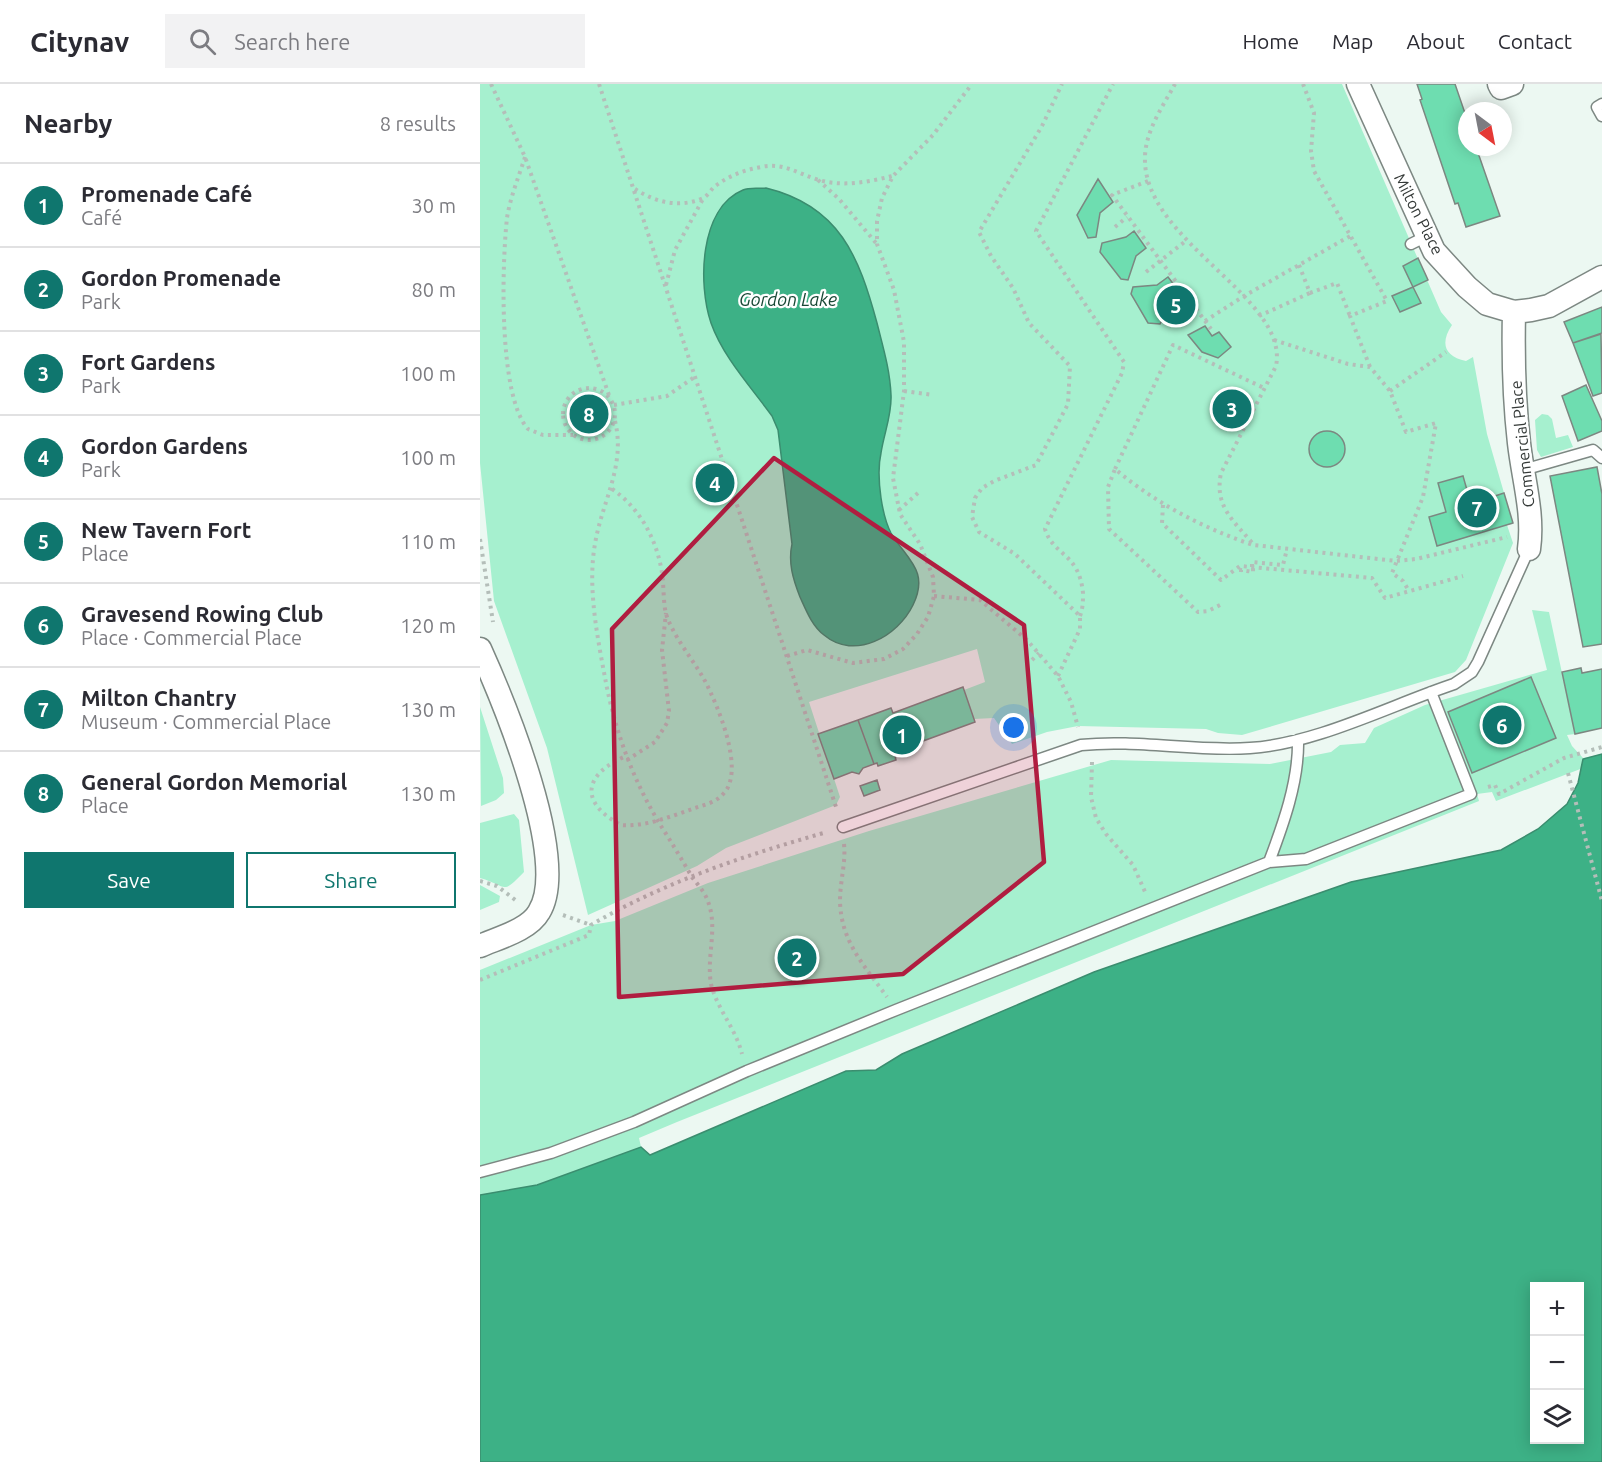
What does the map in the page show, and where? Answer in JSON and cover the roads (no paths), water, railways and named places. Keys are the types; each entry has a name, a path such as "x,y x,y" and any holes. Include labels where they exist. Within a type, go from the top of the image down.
{"street":[{"name":"Milton Place","path":"1358,84 1419,240 1434,251 1467,287 1487,304 1514,312"},
{"path":"1499,84 1501,88 1512,84"},
{"path":"1514,312 1549,306 1602,277"},
{"name":"Commercial Place","path":"1514,312 1516,402 1523,470 1529,497 1524,545"},
{"path":"480,649 506,710 536,801 547,884 533,907 534,920 480,946"}],"lane":[{"path":"1602,104 1598,107 1602,116"},
{"path":"1523,470 1593,450 1602,458"},
{"name":"Commercial Place","path":"843,827 1085,745 1107,742 1250,748 1298,740 1454,684 1472,672 1488,642 1524,545"},
{"path":"480,1172 551,1153 634,1122 747,1071 1269,862 1306,859 1471,794 1431,692"},
{"path":"1269,862 1280,832 1299,757 1298,740"}],"water":[{"name":"Gordon Lake","path":"766,188 791,196 812,207 829,221 842,238 853,256 870,299 886,359 891,402 879,464 881,498 889,529 914,566 919,583 913,605 897,626 886,635 862,645 849,646 824,635 813,622 797,590 792,571 792,544 778,430 772,416 738,371 716,336 707,307 704,289 706,249 710,230 718,213 728,199 743,190"},
{"path":"1602,754 1602,1462 480,1462 480,1195 537,1185 641,1147 650,1155 846,1071 876,1070 902,1054 1094,972 1351,882 1501,850 1538,829 1567,804 1578,783 1583,759"}],"place":[{"name":"New Tavern Fort","path":"1176,305"},
{"name":"Fort Gardens","path":"1232,409"},
{"name":"General Gordon Memorial","path":"589,414"},
{"name":"Gordon Gardens","path":"715,483"},
{"name":"Milton Chantry","path":"1477,508"},
{"name":"Gravesend Rowing Club","path":"1502,725"},
{"name":"Promenade Café","path":"902,735"},
{"name":"Gordon Promenade","path":"797,958"}]}
